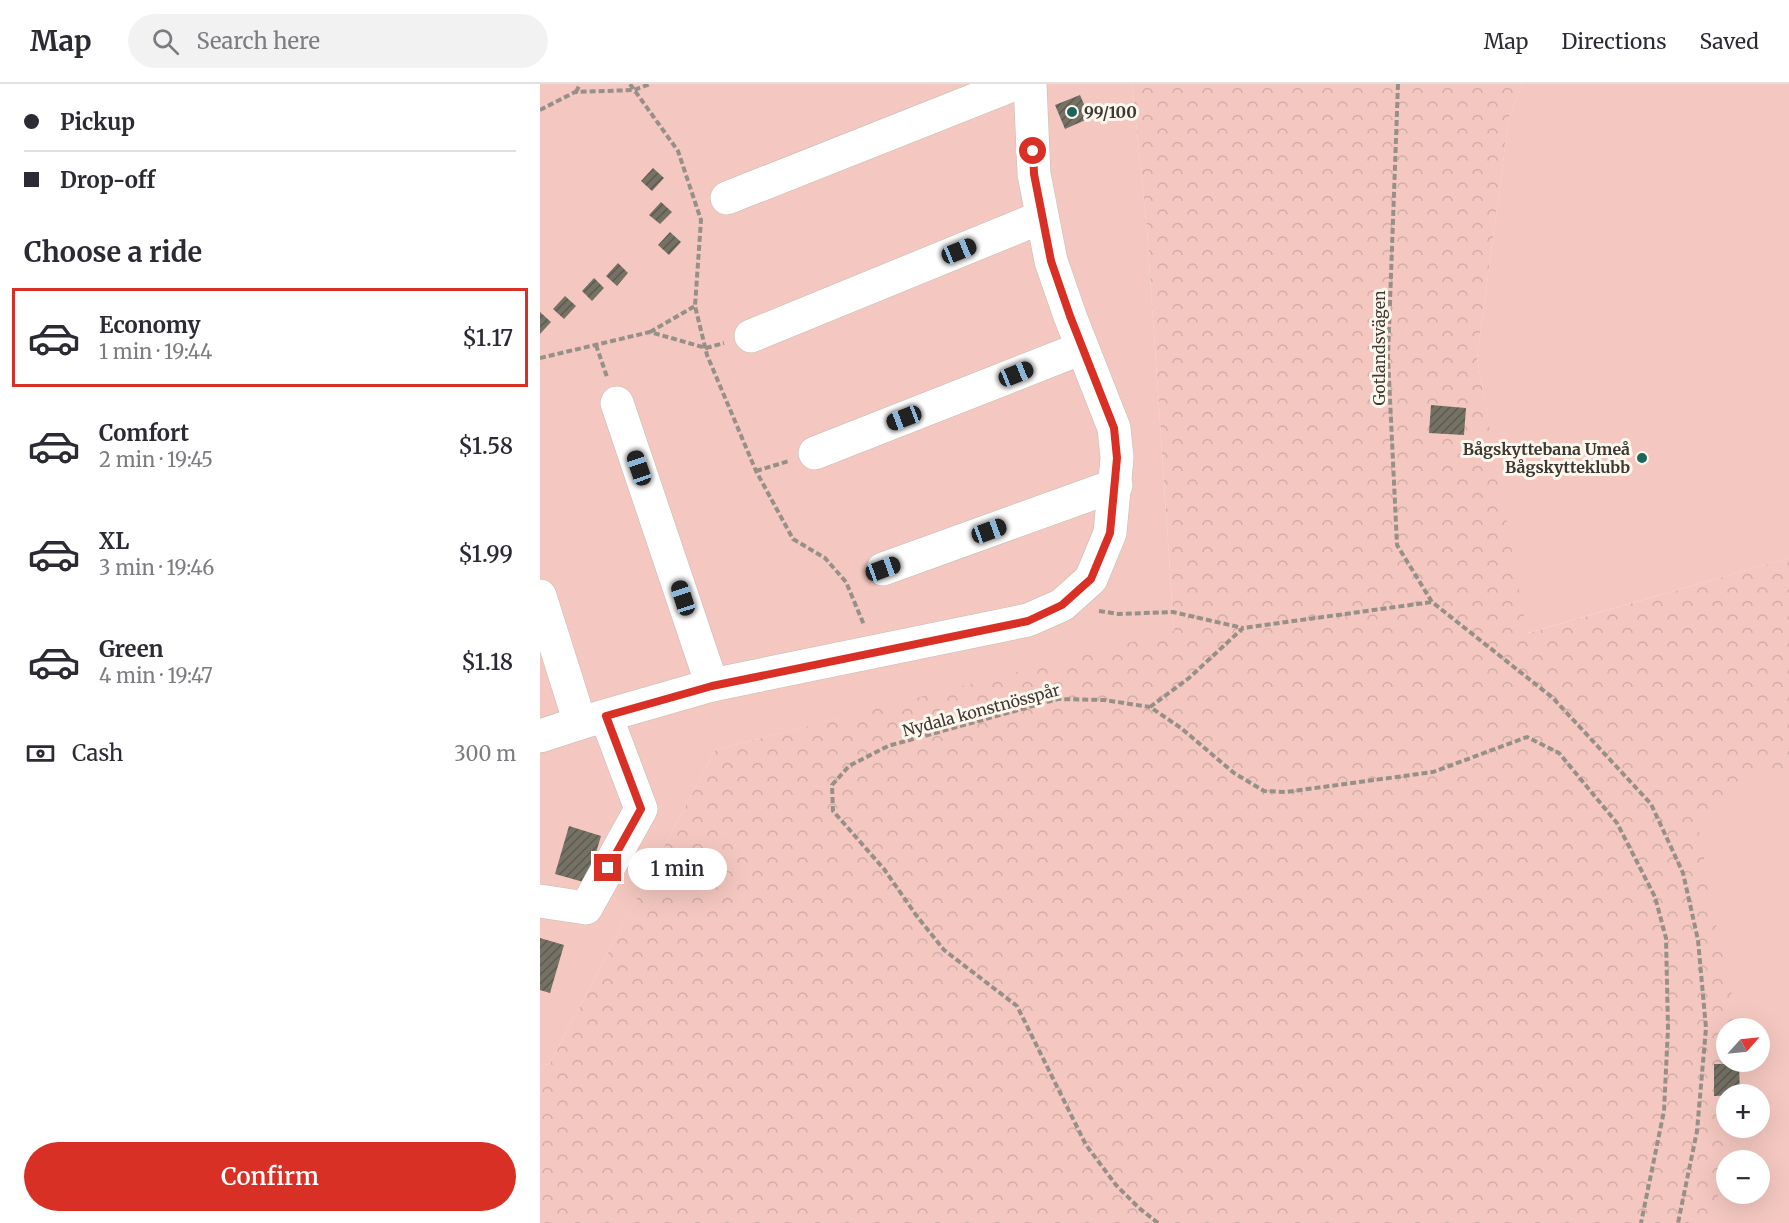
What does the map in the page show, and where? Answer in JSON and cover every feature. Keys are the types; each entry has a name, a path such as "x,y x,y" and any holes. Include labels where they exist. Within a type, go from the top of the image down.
{"lane":[{"path":"727,198 1015,84"},
{"path":"540,736 712,686 1028,621 1062,605 1091,579 1110,533 1116,485 1117,458 1114,428 1051,261 1034,174 1030,84"},
{"path":"751,336 1042,217"},
{"path":"815,453 1082,348"},
{"path":"617,403 712,686"},
{"path":"883,569 1116,485"},
{"path":"540,596 593,719 641,809 586,908 540,901"}],"path":[{"path":"576,93 580,84"},
{"path":"630,84 678,151 702,220 695,306 706,348 756,471 793,539 825,558 846,582 874,652"},
{"path":"540,110 576,93 634,90 650,84"},
{"name":"Gotlandsvägen","path":"1398,84 1388,357 1397,545 1432,602"},
{"path":"540,358 650,333 695,306"},
{"path":"650,333 706,348 751,336"},
{"path":"1062,605 1119,614 1173,612 1243,628 1432,602 1553,698 1651,804 1683,873 1698,940 1706,1028 1697,1131 1678,1223"},
{"path":"1150,707 1188,678 1243,628"},
{"name":"Nydala konstnösspår","path":"1158,1223 1116,1185 1086,1145 1017,1006 944,950 884,869 833,811 832,785 849,766 888,746 1058,699 1104,700 1150,707 1181,728 1234,773 1264,791 1286,792 1433,772 1527,737 1559,753 1617,823 1655,897 1665,938 1668,1028 1664,1111 1641,1223"}],"green space":[{"path":"540,84 1132,84 1147,230 1174,631 715,750 550,1063 540,1067"},
{"path":"1132,84 1523,84 1509,117 1477,358 1528,633 1789,558 1789,1223 540,1223 540,1067 550,1063 715,750 1174,630 1147,230"},
{"name":"Bågskyttebana Umeå Bågskytteklubb","path":"1523,84 1789,84 1789,558 1527,633 1477,358 1509,117"},
{"path":"1753,768 1789,771 1789,1223 1710,1223 1716,1202 1716,1204 1770,1204 1770,1150 1732,1150 1736,1138 1770,1138 1770,1084 1747,1084 1747,1072 1770,1072 1770,1018 1737,1018 1717,929 1699,830"}],"building":[{"name":"99/100","path":"1080,95 1090,118 1065,129 1055,105"},
{"path":"653,168 664,178 652,191 641,181"},
{"path":"661,202 672,212 660,224 649,215"},
{"path":"670,232 681,242 669,255 658,245"},
{"path":"618,263 628,273 617,286 606,276"},
{"path":"594,278 604,288 592,301 582,291"},
{"path":"565,296 576,306 564,319 553,309"},
{"path":"540,312 551,322 540,334"},
{"path":"1431,405 1466,408 1464,435 1429,433"},
{"path":"569,826 601,836 587,883 555,874"},
{"path":"540,938 564,945 550,993 540,990"},
{"path":"1714,1064 1716,1064 1716,1072 1739,1072 1740,1084 1716,1084 1716,1096 1714,1096"}],"place":[{"name":"99/100","path":"1072,112"},
{"name":"Bågskyttebana Umeå Bågskytteklubb","path":"1642,458"}],"route":[{"path":"608,868 641,809 606,716 712,686 989,627 1028,621 1062,605 1091,579 1110,533 1116,485 1117,458 1114,428 1051,261 1034,174 1033,151"}]}
